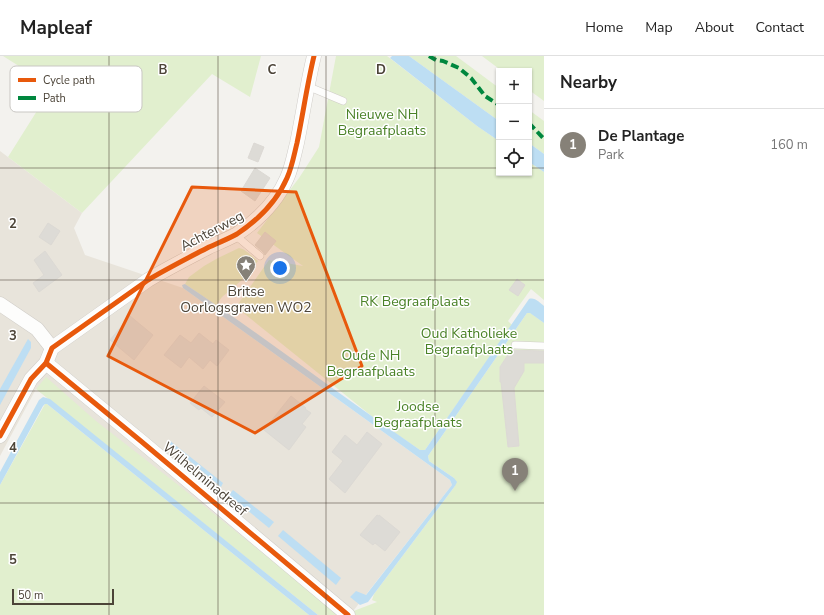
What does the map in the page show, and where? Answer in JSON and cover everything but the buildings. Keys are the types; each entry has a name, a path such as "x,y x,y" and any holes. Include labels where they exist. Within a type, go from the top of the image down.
{"street":[{"name":"Achterweg","path":"52,348 162,271 235,235 252,224 266,209 287,178 292,164 314,56"},
{"path":"0,304 37,329 52,348 46,363 31,379 0,436"},
{"name":"Wilhelminadreef","path":"46,363 348,615"}],"lane":[{"path":"307,86 342,101"},
{"path":"235,235 260,256"},
{"path":"515,345 544,346"}],"highlighted area":[{"path":"192,187 296,192 362,366 255,433 108,356"}],"shaded area":[{"path":"0,151 82,213 74,228 85,255 183,288 450,480 452,485 350,615 320,615 36,389 0,456"}],"green space":[{"path":"3,56 261,56 250,97 212,74 82,213 8,157 36,112 142,112 142,66 19,66"},
{"path":"336,56 387,56 496,139 496,176 532,176 532,164 544,172 544,300 531,289 508,321 512,325 425,450 420,450 379,422 236,307 269,260 303,266 257,233 299,178 319,147"},
{"path":"409,56 456,56 496,86 496,119"},
{"path":"482,56 544,56 544,101 532,92 532,68 498,68"},
{"path":"532,112 544,121 544,154 532,145"},
{"path":"239,248 247,251 258,261 242,280 222,297 216,305 185,284 189,277 204,266"},
{"path":"529,312 544,323 544,351 511,350 500,367 508,447 519,446 513,381 518,380 524,371 524,363 544,363 544,615 355,615 351,612 377,602 372,600 374,594 455,486 454,478 429,461 428,456"},
{"path":"46,377 96,421 182,488 339,615 318,615 36,389"},
{"path":"45,404 47,404 309,615 0,615 0,485"}],"water":[{"path":"392,56 409,56 496,119 496,139 477,126 390,58"},
{"path":"532,145 544,154 544,172 532,164"},
{"path":"185,284 420,450 425,450 529,299 535,300 544,306 544,323 530,313 527,313 428,456 429,461 454,478 457,482 368,602 360,605 350,597 356,591 366,595 452,485 450,480 183,288 182,285"},
{"path":"28,339 31,342 31,348 0,405 0,389"},
{"path":"43,397 50,399 318,615 309,615 47,404 43,406 0,485 0,472 39,400"},
{"path":"169,440 223,483 221,487 167,442"},
{"path":"233,490 274,522 269,528 229,495"},
{"path":"283,530 341,578 336,585 278,536"}],"marked path":[{"path":"429,56 459,68 471,78 485,96 497,104"},
{"path":"532,126 544,139"}],"cycle path":[{"path":"0,436 31,379 46,363 52,348 148,280 209,247 237,234 252,223 272,202 283,186 292,165 314,56"},
{"path":"46,363 348,615"}],"place":[{"name":"Britse Oorlogsgraven WO2","path":"246,282"},
{"name":"De Plantage","path":"515,491"}],"park label":[{"name":"Nieuwe NH Begraafplaats","path":"382,122"},
{"name":"RK Begraafplaats","path":"415,301"},
{"name":"Oud Katholieke Begraafplaats","path":"469,342"},
{"name":"Oude NH Begraafplaats","path":"371,364"},
{"name":"Joodse Begraafplaats","path":"418,414"}]}
